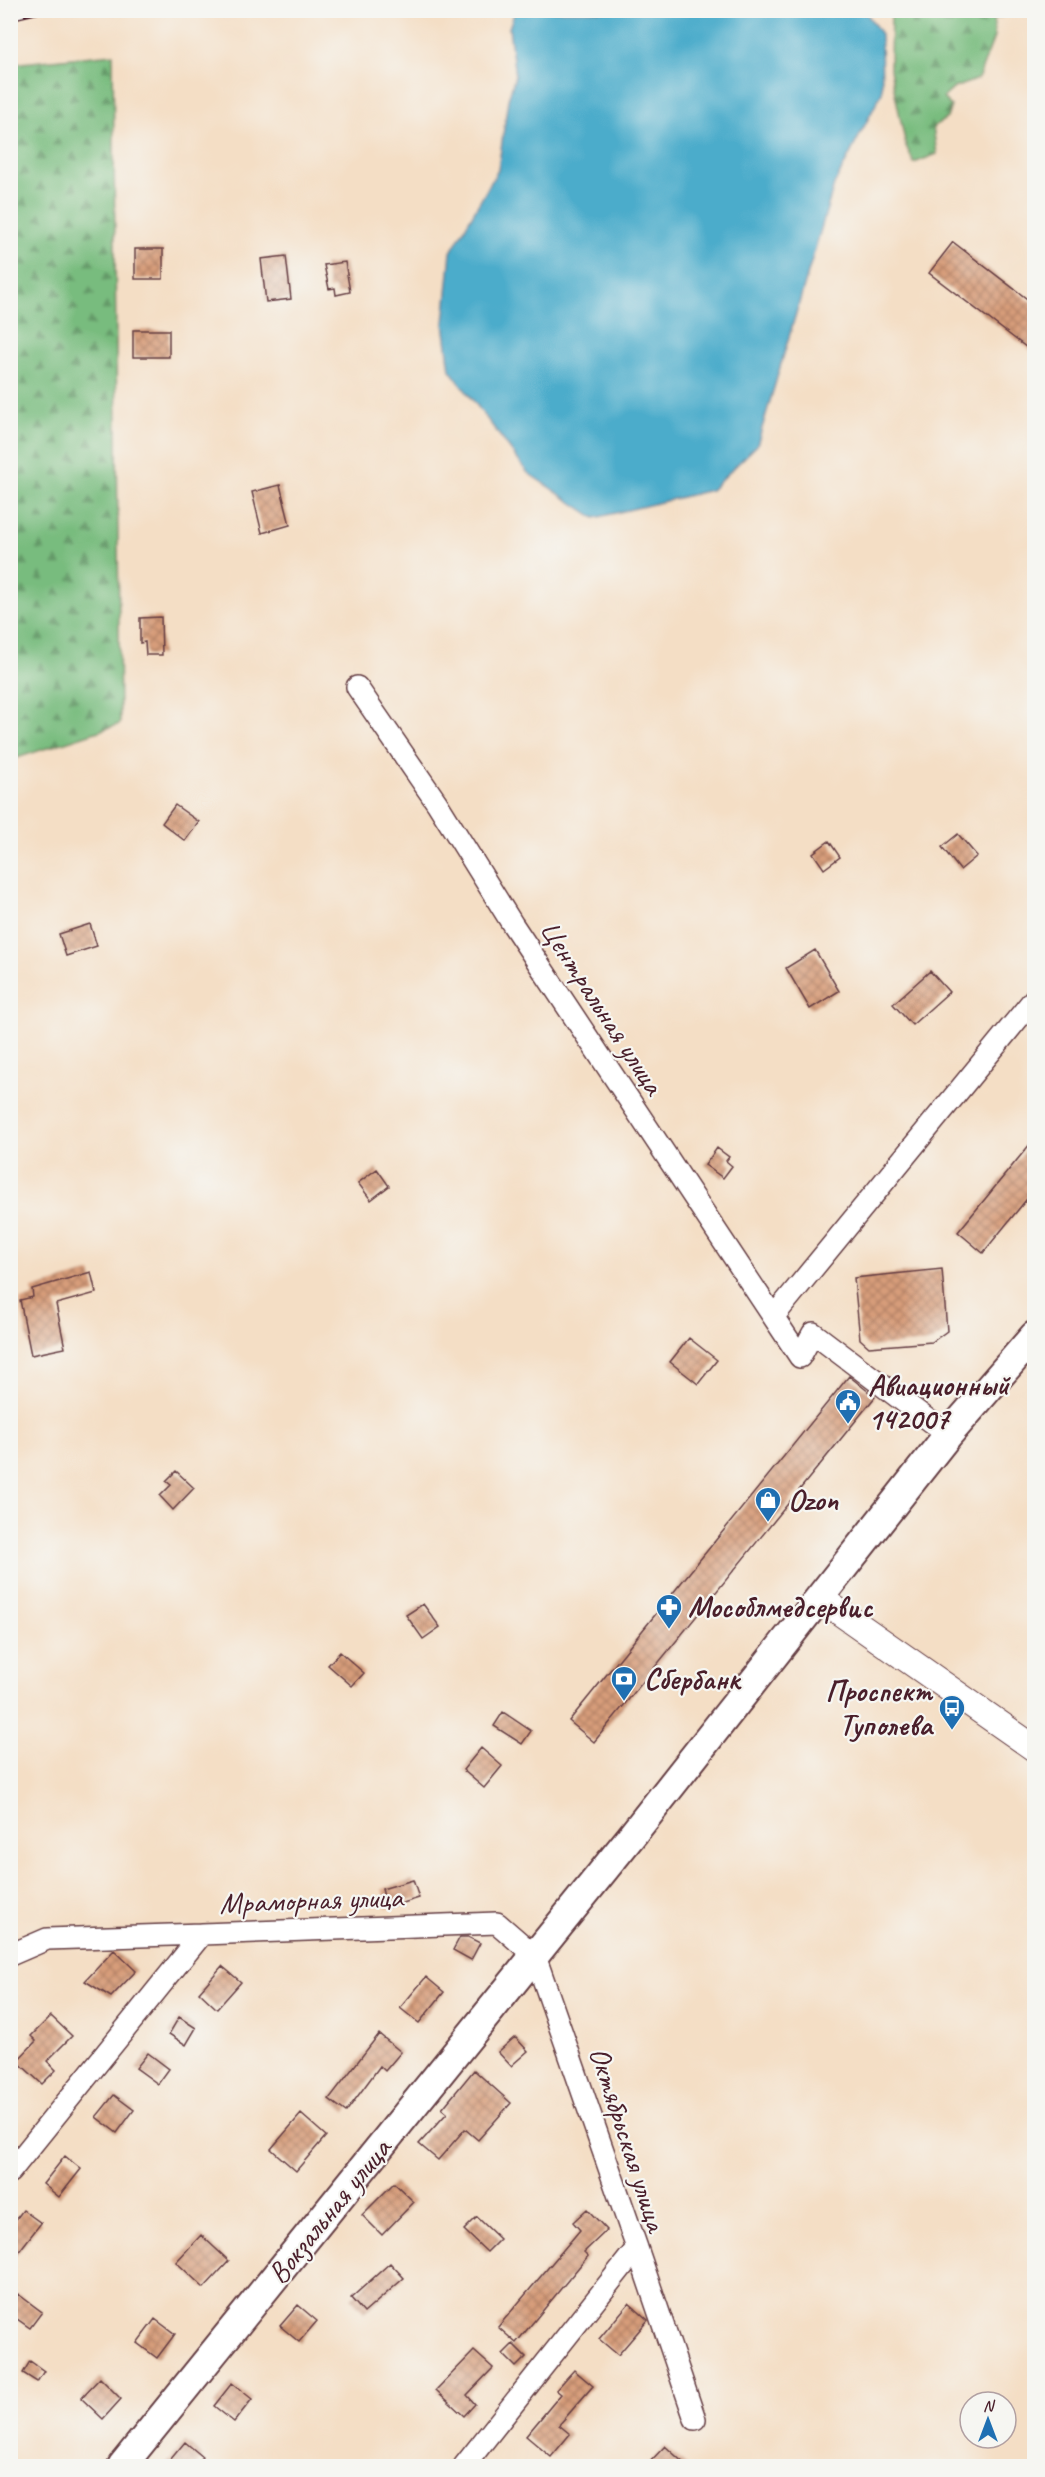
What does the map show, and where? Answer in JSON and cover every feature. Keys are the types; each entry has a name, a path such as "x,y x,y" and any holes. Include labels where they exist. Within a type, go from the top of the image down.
{"main road":[{"name":"Вокзальная улица","path":"122,2466 535,1956 821,1599 948,1435 1035,1336"}],"street":[{"name":"Центральная улица","path":"357,687 436,803 525,945 800,1357 813,1333 948,1435"},
{"path":"774,1316 1035,999"},
{"path":"821,1599 1035,1748"},
{"name":"Мраморная улица","path":"10,2172 202,1934 497,1923 535,1956"},
{"path":"10,1955 47,1939 202,1934"},
{"name":"Октябрьская улица","path":"464,2466 637,2248 535,1956"},
{"path":"637,2248 695,2419"}],"green space":[{"path":"891,11 1031,11 1028,14 1010,13 994,19 994,37 978,79 954,88 943,98 951,106 947,118 933,127 937,154 914,163 906,146 890,69"},
{"path":"113,54 120,724 11,760 11,64"}],"water":[{"path":"515,11 865,11 881,34 882,92 834,185 757,445 711,490 595,518 528,473 450,370 444,323 451,252 498,170 508,100 515,76 509,28"}],"building":[{"path":"953,242 1035,305 1035,354 929,273"},
{"path":"135,249 163,249 163,279 135,279"},
{"path":"286,256 291,299 266,302 261,259"},
{"path":"345,262 350,292 336,295 335,288 329,289 324,265"},
{"path":"133,330 169,330 169,357 133,357"},
{"path":"280,485 290,525 262,533 252,492"},
{"path":"161,617 162,655 146,655 145,642 140,643 140,618"},
{"path":"175,805 199,822 185,841 162,823"},
{"path":"958,834 977,856 960,870 942,847"},
{"path":"829,841 840,857 824,869 813,853"},
{"path":"90,924 97,946 66,956 59,934"},
{"path":"815,950 839,991 810,1009 786,968"},
{"path":"930,971 949,992 912,1025 893,1004"},
{"path":"1035,1138 1035,1189 983,1253 958,1232"},
{"path":"717,1148 729,1157 726,1161 732,1166 723,1178 705,1165"},
{"path":"377,1169 389,1186 371,1200 358,1183"},
{"path":"942,1269 947,1331 932,1342 869,1347 860,1339 854,1278"},
{"path":"91,1272 96,1293 56,1304 65,1348 31,1355 20,1300 33,1297 32,1289"},
{"path":"689,1338 717,1360 698,1384 670,1362"},
{"path":"849,1376 875,1397 594,1742 569,1721"},
{"path":"176,1471 194,1488 173,1510 160,1496 171,1485 166,1481"},
{"path":"423,1604 440,1627 423,1639 406,1615"},
{"path":"340,1652 364,1673 352,1686 328,1665"},
{"path":"503,1712 531,1731 522,1744 494,1726"},
{"path":"481,1748 502,1766 484,1788 463,1770"},
{"path":"413,1880 419,1898 387,1908 382,1889"},
{"path":"460,1937 468,1937 480,1943 471,1960 453,1950"},
{"path":"114,1950 136,1971 111,1997 85,1981"},
{"path":"222,1966 241,1982 217,2009 199,1992"},
{"path":"426,1977 444,1992 419,2023 400,2008"},
{"path":"51,2016 72,2036 47,2061 56,2070 42,2084 17,2061 36,2041 31,2036"},
{"path":"179,2017 196,2028 186,2045 169,2034"},
{"path":"379,2034 401,2052 385,2071 380,2066 346,2112 329,2099"},
{"path":"515,2037 528,2051 511,2066 498,2052"},
{"path":"148,2053 169,2069 158,2084 136,2068"},
{"path":"474,2070 511,2103 478,2140 465,2129 438,2160 419,2144 447,2113 442,2109"},
{"path":"114,2095 134,2110 117,2133 96,2117"},
{"path":"301,2114 326,2136 296,2171 271,2149"},
{"path":"65,2156 81,2169 59,2197 43,2184"},
{"path":"394,2183 414,2202 382,2235 362,2215"},
{"path":"587,2209 607,2230 584,2252 588,2256 516,2343 498,2327 580,2230 573,2222"},
{"path":"23,2210 41,2223 10,2263 10,2227"},
{"path":"477,2217 500,2239 487,2252 464,2230"},
{"path":"201,2235 229,2261 204,2288 176,2262"},
{"path":"390,2263 404,2278 364,2313 351,2298"},
{"path":"18,2294 42,2312 30,2328 10,2314 10,2305"},
{"path":"629,2303 648,2320 618,2355 599,2339"},
{"path":"298,2305 317,2321 299,2342 280,2326"},
{"path":"155,2319 175,2334 157,2358 137,2343"},
{"path":"513,2344 526,2357 516,2367 503,2354"},
{"path":"474,2351 493,2368 467,2395 475,2404 464,2416 436,2390"},
{"path":"30,2361 44,2371 37,2382 23,2373"},
{"path":"574,2370 593,2386 559,2425 570,2434 551,2457 526,2436 561,2394 556,2390"},
{"path":"100,2378 121,2399 103,2419 81,2398"},
{"path":"232,2383 252,2399 234,2422 214,2406"},
{"path":"185,2442 203,2457 195,2466 165,2466"},
{"path":"665,2446 687,2466 646,2466"}],"railway":[{"path":"10,17 40,10"}],"place":[{"name":"Авиационный 142007","path":"848,1425"},
{"name":"Ozon","path":"768,1523"},
{"name":"Мособлмедсервис","path":"669,1630"},
{"name":"Сбербанк","path":"624,1702"},
{"name":"Проспект Туполева","path":"952,1731"}]}
